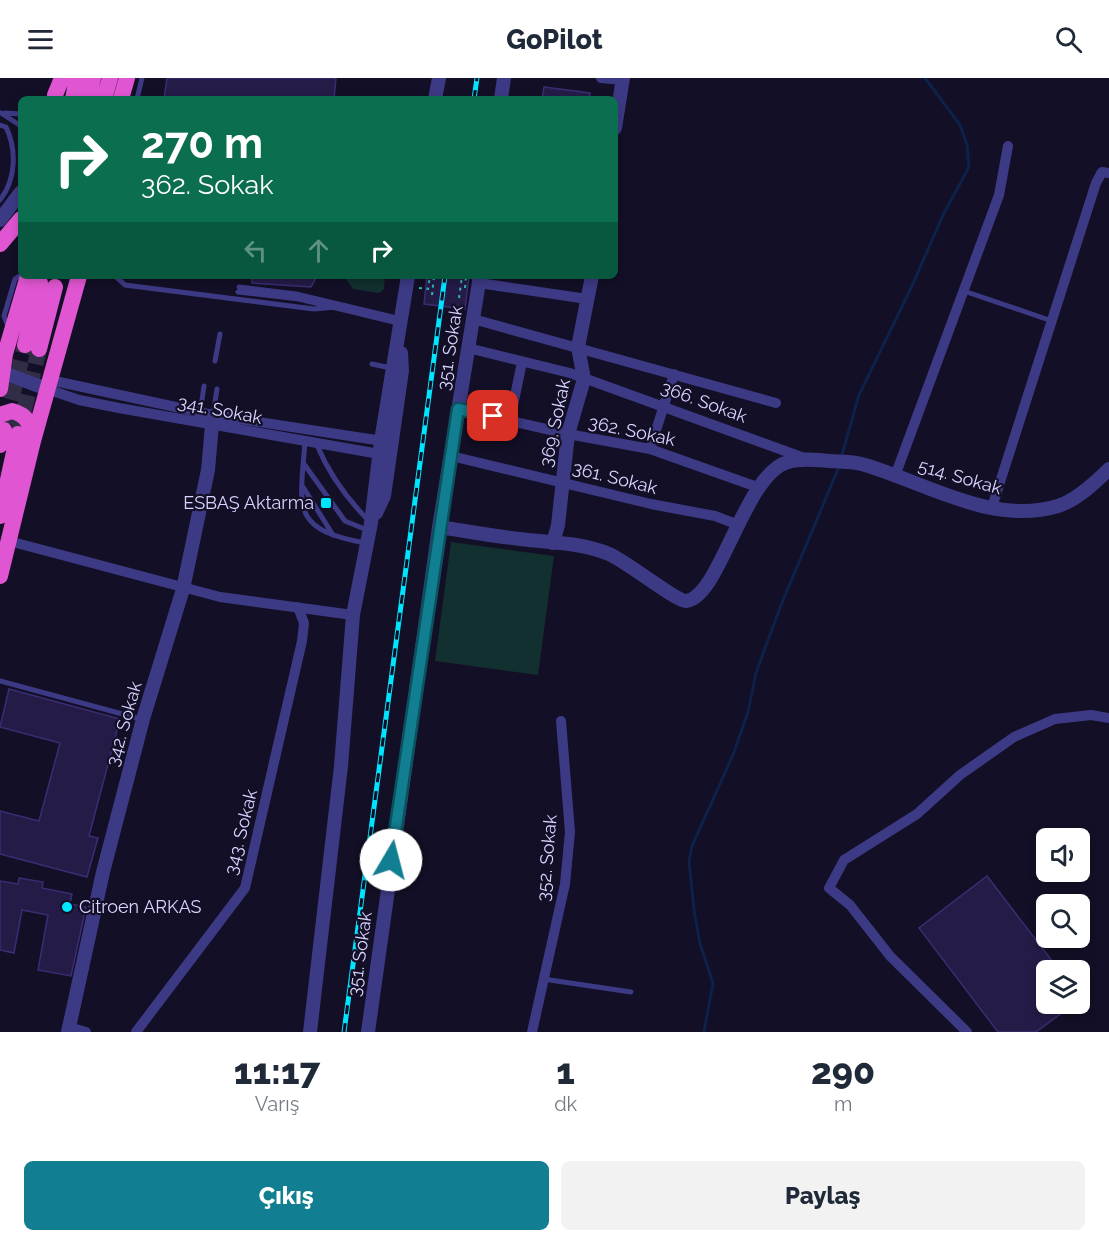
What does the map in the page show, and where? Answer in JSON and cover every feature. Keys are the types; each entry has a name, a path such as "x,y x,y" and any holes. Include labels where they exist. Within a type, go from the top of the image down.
{"highway":[{"path":"55,96 62,78"},
{"path":"74,96 78,78"},
{"path":"89,96 93,78"},
{"path":"105,96 110,78"},
{"path":"122,96 127,78"},
{"path":"0,244 18,223"},
{"path":"0,516 11,433 48,384 81,280"},
{"path":"1,377 10,335 41,282"},
{"path":"32,347 41,282"},
{"path":"0,576 9,541 11,433"}],"street":[{"path":"436,96 439,78"},
{"path":"501,96 504,78"},
{"path":"601,78 623,79 618,110"},
{"path":"896,476 999,195 1008,146"},
{"path":"992,507 1096,183 1102,172 1109,173"},
{"path":"0,220 18,196"},
{"name":"369. Sokak","path":"553,543 558,525 568,434 584,379 578,347 591,279"},
{"path":"479,280 587,299"},
{"name":"351. Sokak","path":"368,1032 439,527 479,280"},
{"path":"386,448 393,369 408,282"},
{"path":"473,319 776,403"},
{"path":"310,1032 341,766 353,615 402,371 402,326"},
{"name":"366. Sokak","path":"468,348 584,379 663,405 810,460"},
{"path":"510,420 522,362"},
{"path":"650,449 674,374"},
{"path":"1,377 48,384"},
{"name":"341. Sokak","path":"48,384 199,412 213,420 317,445 386,448"},
{"name":"341. Sokak","path":"48,384 79,400 386,448"},
{"name":"362. Sokak","path":"458,409 568,434 650,449 760,488"},
{"name":"342. Sokak","path":"69,1030 103,872 143,720 183,589 208,470 213,420"},
{"name":"361. Sokak","path":"451,456 651,504 716,516 736,524"},
{"name":"514. Sokak","path":"553,543 583,545 609,554 632,566 671,596 686,601 697,597 713,578 736,524 772,473 787,462 810,460 863,464 992,507 1021,511 1058,506 1093,485 1109,469"},
{"path":"439,527 553,543"},
{"path":"9,541 183,589 353,615"},
{"name":"343. Sokak","path":"136,1032 245,888 302,641 304,623 298,607"},
{"path":"967,1032 890,956 850,905 829,888 843,860 917,814 960,775 1014,737 1055,719 1091,715 1109,718"},
{"name":"352. Sokak","path":"532,1032 565,884 570,832 561,721"},
{"path":"69,1030 86,1032"}],"lane":[{"path":"138,96 142,78"},
{"path":"1,112 18,114"},
{"path":"1,112 18,124"},
{"path":"0,125 6,127 13,142 9,189 0,200"},
{"path":"10,335 4,316 15,279 18,277"},
{"path":"118,279 125,285 314,309 336,306"},
{"path":"238,290 296,294 402,326"},
{"path":"963,290 1052,321"},
{"path":"215,361 220,334"},
{"path":"372,364 393,369"},
{"path":"199,412 204,386"},
{"path":"213,420 217,389"},
{"path":"305,442 302,507 312,524 334,537 369,533"},
{"path":"317,445 325,465 356,508 369,533"},
{"path":"304,464 345,521 369,533"},
{"path":"302,486 334,537"},
{"path":"0,681 143,720"},
{"path":"543,979 631,992"}],"path":[{"path":"408,282 428,289 430,279"},
{"path":"432,295 434,279"},
{"path":"459,298 462,279"}],"green space":[{"path":"346,279 385,279 384,289 379,293 353,289"},
{"path":"451,542 554,556 538,675 435,661"}],"building":[{"path":"167,78 336,78 334,96 164,96"},
{"path":"544,87 590,93 590,96 542,96"},
{"path":"252,279 315,279 311,287 252,283"},
{"path":"427,279 469,279 465,309 424,304"},
{"path":"9,689 120,719 89,836 98,838 87,877 0,854 0,811 39,821 60,743 0,727"},
{"path":"987,876 1036,940 1036,948 1042,948 1051,960 1036,960 1036,1014 1060,1014 1036,1032 998,1032 919,928"},
{"path":"19,878 43,882 42,888 72,894 70,904 86,907 71,976 38,970 48,915 22,910 14,953 0,950 0,881 18,884"}],"waterway":[{"path":"841,458 859,395 912,286 943,215 969,167 967,145 960,125 925,78"},
{"path":"704,1032 713,983 700,944 694,910 689,861 692,846 733,755 748,712 756,673 781,605 839,467"}],"tunnel":[{"path":"5,423 25,345"},
{"path":"18,434 39,349"}],"railway":[{"path":"474,96 477,78"},
{"path":"344,1032 445,279"}],"place":[{"name":"ESBAŞ Aktarma","path":"326,503"},
{"name":"Citroen ARKAS","path":"67,907"}],"route":[{"path":"391,860 458,409 493,416"}]}
